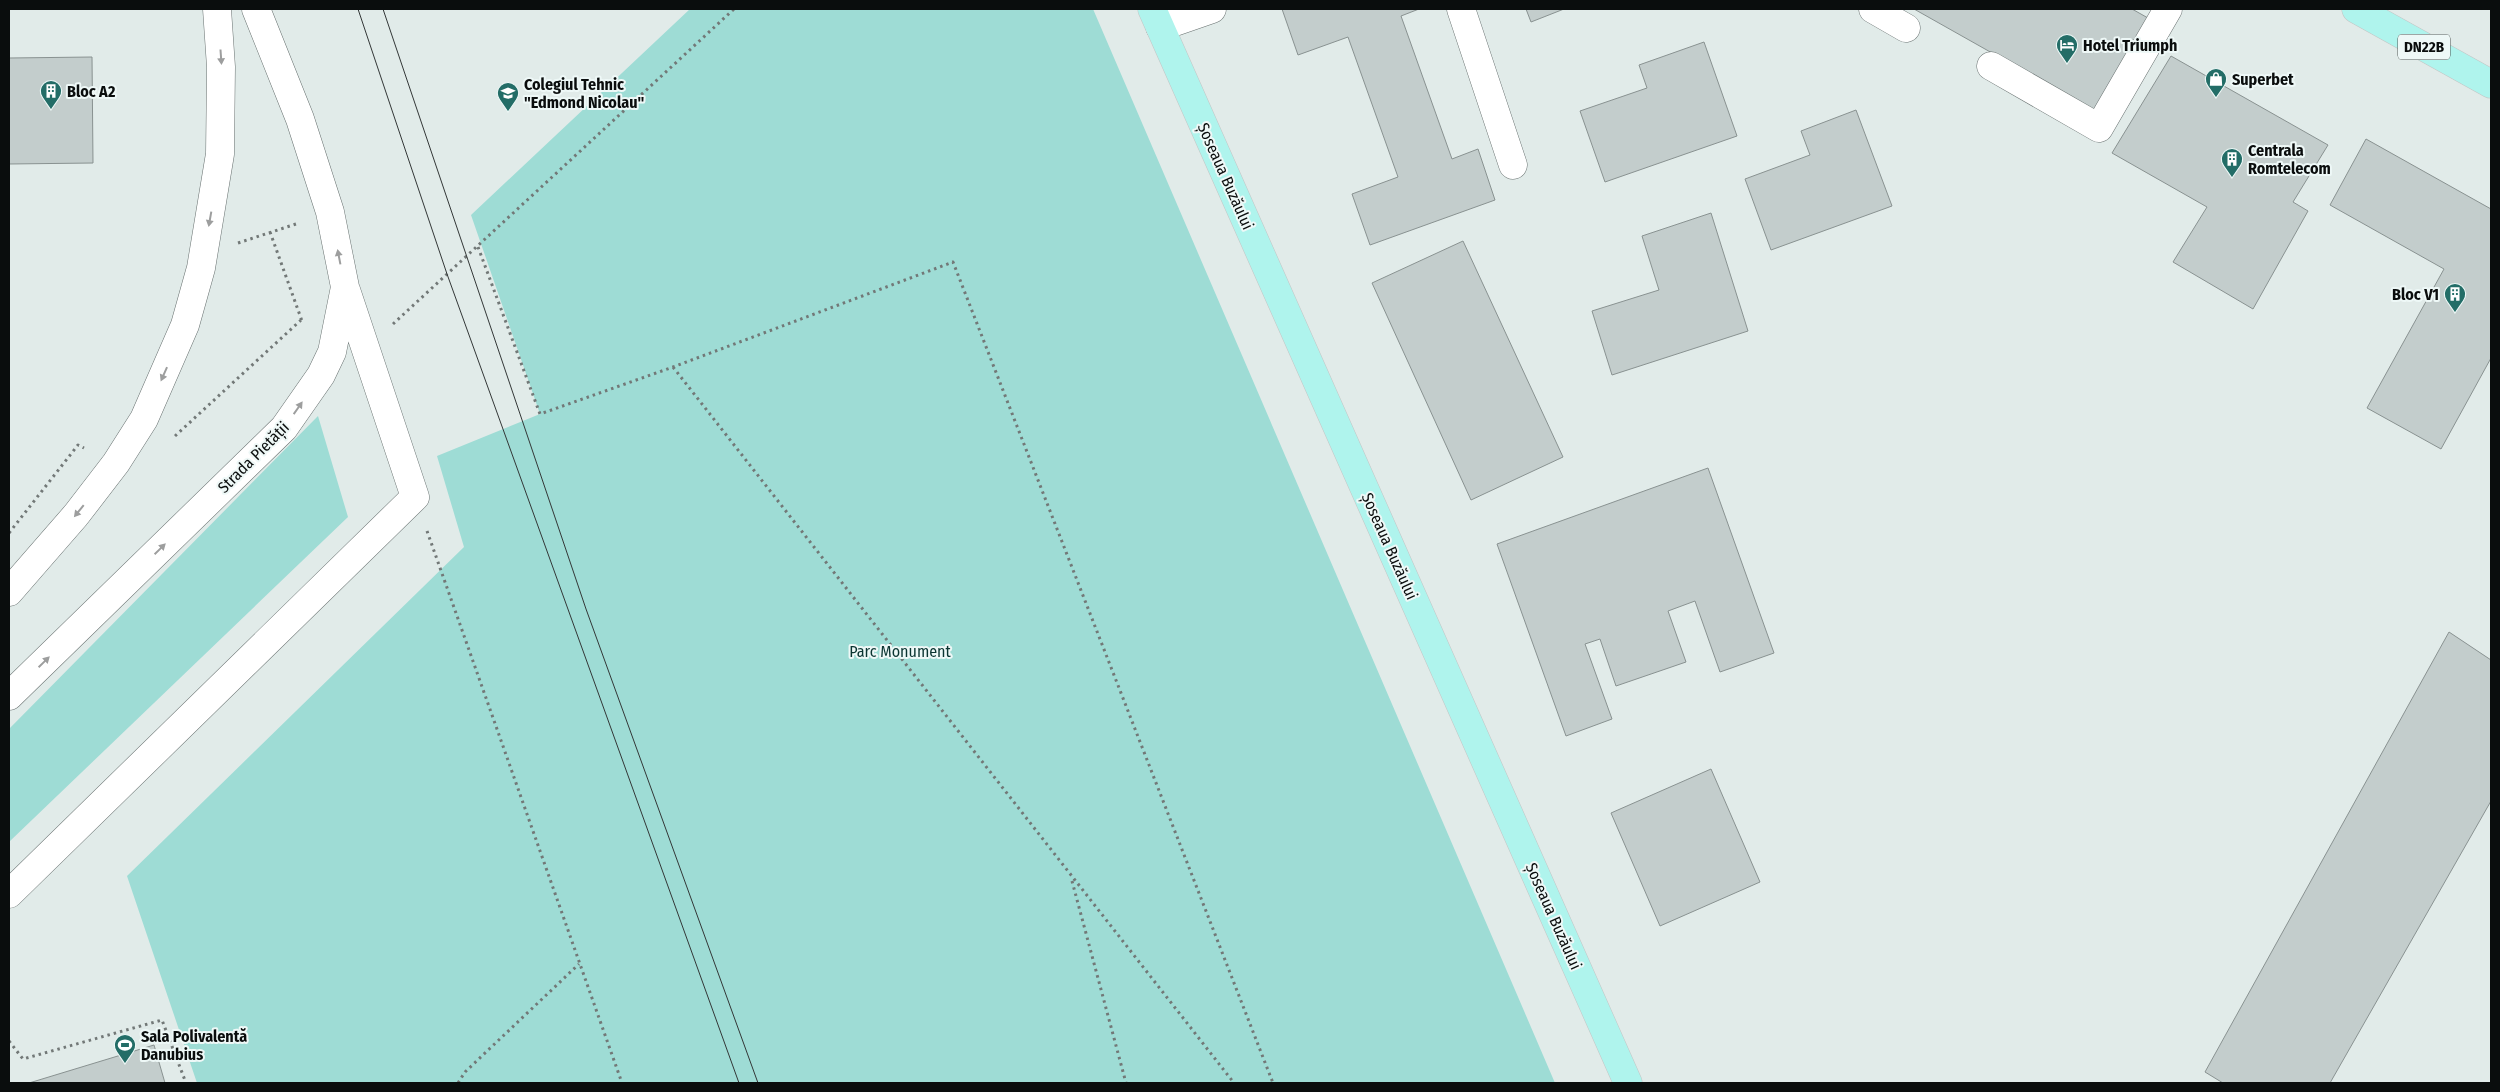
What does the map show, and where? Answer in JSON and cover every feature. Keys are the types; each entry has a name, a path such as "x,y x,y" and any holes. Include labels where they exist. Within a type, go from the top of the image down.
{"main road":[{"name":"DN22B","path":"2356,9 2491,84"},
{"name":"Șoseaua Buzăului","path":"1156,18 1628,1083"}],"street":[{"path":"9,592 76,515 116,463 144,419 185,325 202,268 220,154 221,67 217,9"},
{"path":"1156,18 1212,9"},
{"path":"1461,9 1513,165"},
{"path":"1873,9 1906,28"},
{"path":"1991,66 2099,128 2168,9"},
{"name":"Strada Pietății","path":"9,696 284,428 321,374 332,352 345,287 330,212 266,14"},
{"path":"9,894 415,497 345,287"}],"path":[{"path":"366,349 734,9"},
{"path":"236,244 330,212"},
{"path":"270,232 321,374"},
{"path":"478,247 540,414 673,367 953,262 1273,1083"},
{"path":"173,437 301,320"},
{"path":"673,367 1071,878 1234,1083"},
{"path":"415,497 622,1083"},
{"path":"1071,878 1126,1083"},
{"path":"458,1083 465,1072 579,964"},
{"path":"9,1041 23,1059 162,1020 186,1083"}],"green space":[{"name":"Parc Monument","path":"690,9 1093,9 1555,1083 197,1083 127,876 464,547 437,456 540,414 471,215"},
{"path":"318,416 348,517 9,842 9,729"}],"building":[{"path":"1282,9 1419,9 1401,16 1452,159 1478,149 1495,200 1370,245 1352,194 1398,177 1348,37 1298,55"},
{"path":"1526,9 1564,9 1531,22"},
{"name":"Hotel Triumph","path":"1914,9 2132,9 2148,18 2095,111"},
{"path":"1704,42 1737,136 1605,182 1580,111 1647,88 1639,65"},
{"name":"Centrala Romtelecom","path":"2171,56 2328,145 2293,202 2308,211 2253,309 2173,262 2207,207 2112,153"},
{"name":"Bloc A2","path":"92,57 93,163 9,164 9,58"},
{"path":"1856,110 1892,206 1771,250 1745,179 1810,155 1801,131"},
{"name":"Bloc V1","path":"2366,139 2491,209 2491,358 2441,449 2367,408 2444,269 2330,205"},
{"path":"1711,213 1748,331 1612,375 1592,311 1659,290 1642,236"},
{"path":"1463,241 1563,457 1471,500 1372,283"},
{"path":"1708,468 1774,653 1720,672 1695,601 1668,611 1686,662 1616,686 1600,639 1585,644 1612,719 1566,736 1497,544"},
{"path":"2449,632 2491,660 2491,801 2330,1083 2223,1083 2205,1072"},
{"path":"1711,769 1760,882 1660,926 1611,813"},
{"name":"Sala Polivalentă Danubius","path":"154,1045 165,1083 29,1083"}],"tram line":[{"path":"358,9 447,274 739,1083"},
{"path":"383,9 586,609 758,1083"}],"place":[{"name":"Hotel Triumph","path":"2067,64"},
{"name":"Superbet","path":"2216,98"},
{"name":"Bloc A2","path":"51,110"},
{"name":"Colegiul Tehnic \"Edmond Nicolau\"","path":"508,112"},
{"name":"Centrala Romtelecom","path":"2232,178"},
{"name":"Bloc V1","path":"2455,313"},
{"name":"Sala Polivalentă Danubius","path":"125,1064"}]}
